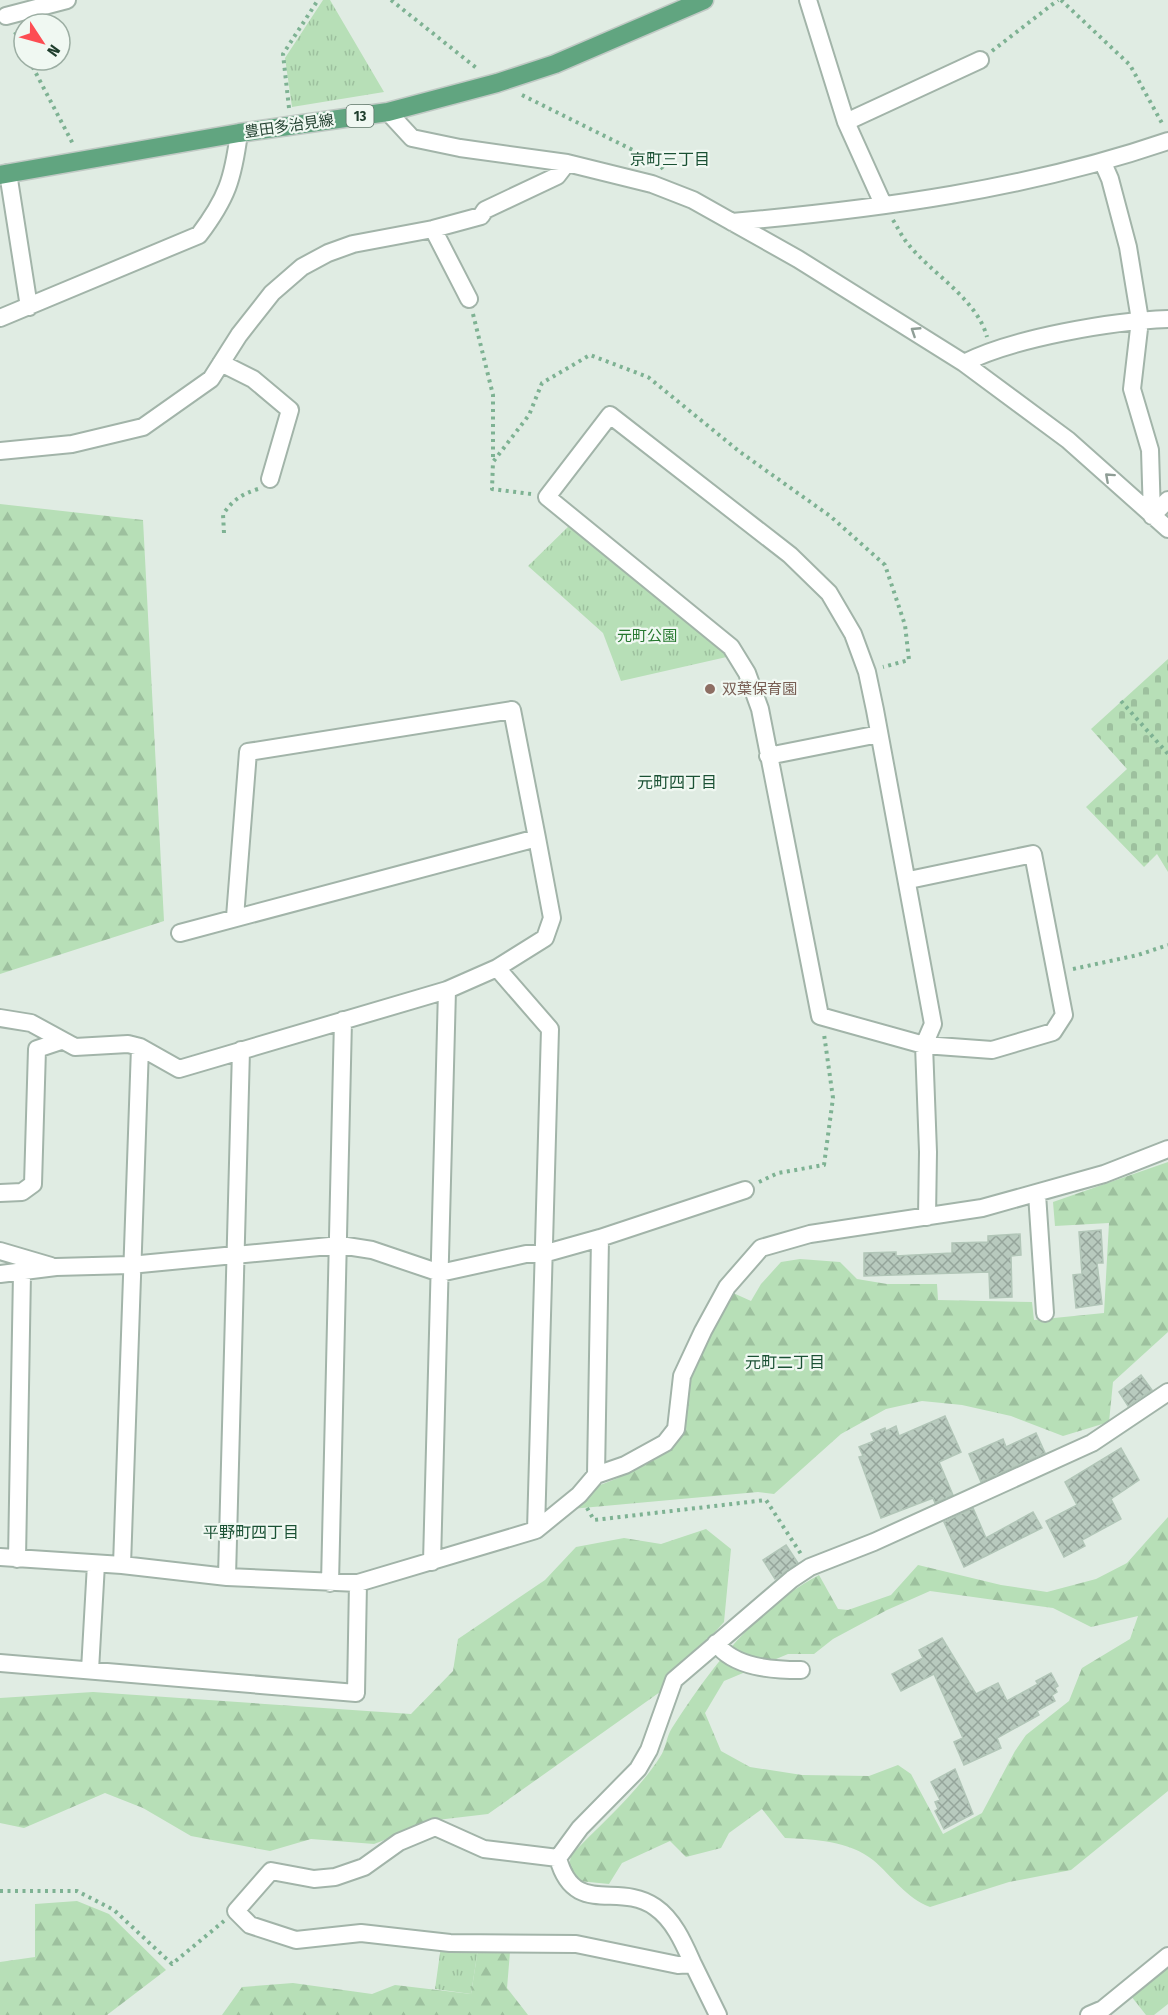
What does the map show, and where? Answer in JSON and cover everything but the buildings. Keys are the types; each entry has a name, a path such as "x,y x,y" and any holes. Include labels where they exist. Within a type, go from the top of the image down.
{"main road":[{"name":"豊田多治見線","path":"4,174 240,133 388,112 497,83 588,51 704,0"}],"street":[{"path":"6,16 67,0"},
{"path":"808,0 846,122 883,204"},
{"path":"846,122 980,60"},
{"path":"388,112 412,138 460,148 567,163 652,184 693,200 874,305 964,363 1068,440 1168,529"},
{"path":"0,318 199,235 220,207 234,174 240,133"},
{"path":"732,222 992,188 1103,163 1168,141"},
{"path":"0,451 72,444 143,427 211,379 272,293 302,267 328,253 353,244 433,229 481,216 485,210 557,176 567,163"},
{"path":"1103,163 1110,178 1128,247 1140,320 1132,388 1150,450 1152,516"},
{"path":"4,174 29,307"},
{"path":"433,229 469,299"},
{"path":"964,363 990,350 1140,320 1168,318"},
{"path":"221,363 253,379 290,410 270,479"},
{"path":"909,880 1033,854 1064,1015 1053,1032 992,1050 924,1045 820,1016 760,709 747,673 731,647 547,497 610,415 790,555 829,592 853,634 867,672 909,880 933,1024 924,1045 928,1152 927,1217"},
{"path":"1152,516 1168,500"},
{"path":"0,1018 31,1023 75,1047 128,1044 140,1047 179,1069 447,990 497,968 545,938 552,918 512,710 248,752 235,917"},
{"path":"768,756 879,734"},
{"path":"180,933 537,838"},
{"path":"497,968 550,1029 536,1530"},
{"path":"432,1562 447,990"},
{"path":"330,1582 340,1245 343,1020"},
{"path":"0,1193 22,1192 33,1184 37,1049 61,1041"},
{"path":"122,1565 130,1265 140,1047"},
{"path":"227,1577 242,1050"},
{"path":"0,1557 122,1565 227,1577 358,1583 536,1530 579,1495 596,1475 625,1465 665,1443 676,1429 682,1376 703,1331 727,1287 760,1248 810,1234 982,1208 1037,1194 1123,1167 1168,1149"},
{"path":"0,1274 56,1267 130,1265 237,1253 340,1245 372,1250 440,1273 526,1254 543,1254 600,1238 745,1190"},
{"path":"1037,1194 1045,1313"},
{"path":"596,1475 600,1238"},
{"path":"0,1251 56,1267"},
{"path":"17,1558 22,1273"},
{"path":"718,2015 676,1929 656,1907 620,1896 591,1896 573,1888 562,1876 558,1858 580,1828 638,1769 649,1750 674,1680 810,1567 874,1542 1092,1443 1168,1392"},
{"path":"90,1670 96,1564"},
{"path":"0,1663 356,1693 358,1583"},
{"path":"716,1643 724,1654 769,1670 801,1670"},
{"path":"558,1858 484,1849 435,1827 399,1842 364,1867 335,1877 314,1879 271,1871 236,1911 250,1925 296,1940 312,1940 342,1933 361,1933 450,1943 576,1944 678,1965 693,1964"},
{"path":"1089,2015 1103,2009 1168,1956"}],"path":[{"path":"291,126 283,54 318,0"},
{"path":"390,0 497,83 657,162 664,170"},
{"path":"980,60 1059,0 1130,65 1168,134"},
{"path":"35,72 81,160"},
{"path":"883,204 908,244 952,286 984,328 990,350"},
{"path":"469,299 493,396 493,462"},
{"path":"225,532 223,514 232,502 242,494 261,488 270,479"},
{"path":"1121,701 1168,754"},
{"path":"1056,973 1138,955 1168,945"},
{"path":"745,1190 778,1173 824,1165 833,1098 829,1054 820,1016"},
{"path":"579,1495 594,1520 766,1500 810,1567"},
{"path":"0,1891 76,1891 114,1910 172,1964 236,1911"}],"green space":[{"path":"323,0 330,0 384,92 292,107 285,58"},
{"path":"0,504 143,520 164,921 0,974"},
{"name":"元町公園","path":"571,524 731,656 621,681 603,633 528,566"},
{"path":"1168,659 1168,872 1157,854 1144,867 1086,807 1127,769 1091,729"},
{"path":"1168,1162 1168,1332 1113,1382 1109,1422 1063,1436 1011,1416 962,1405 922,1401 886,1409 841,1434 774,1494 758,1492 571,1509 595,1487 618,1478 660,1451 688,1376 731,1292 751,1301 761,1284 781,1262 800,1259 840,1262 857,1279 887,1284 937,1284 938,1300 1032,1302 1034,1320 1104,1313 1109,1223 1055,1226 1053,1202"},
{"path":"1168,1517 1168,1791 1071,1870 1009,1882 930,1907 914,1899 864,1854 842,1845 819,1840 785,1838 762,1809 729,1833 721,1848 686,1857 670,1841 622,1863 609,1884 579,1881 569,1867 571,1855 651,1771 686,1706 718,1663 736,1642 775,1605 819,1575 838,1609 848,1610 891,1595 918,1565 1001,1585 1047,1592 1096,1579 1127,1563","holes":["930,1591 1053,1608 1091,1627 1138,1616 1130,1639 1082,1668 1069,1701 1026,1735 982,1813 943,1834 911,1774 898,1765 869,1776 802,1775 750,1767 721,1751 705,1713 724,1681 788,1654 814,1654 833,1639 887,1610"]},
{"path":"706,1529 731,1549 724,1622 660,1692 488,1814 437,1820 374,1844 311,1839 270,1851 191,1836 143,1808 105,1793 24,1828 0,1823 0,1698 93,1692 411,1714 453,1671 458,1639 545,1580 576,1547 624,1538 661,1544"},
{"path":"77,1901 109,1914 166,1970 107,2015 0,2015 0,1962 35,1957 35,1904"},
{"path":"441,1946 478,1949 471,1994 435,1989"},
{"path":"478,1949 510,1952 507,1988 528,2015 222,2015 242,1987 293,1983 372,1994 395,1985 471,1994"},
{"path":"1168,1968 1168,2004 1154,2015 1146,2015 1131,1996"}],"place":[{"name":"双葉保育園","path":"710,689"}],"district":[{"name":"京町三丁目","path":"670,159"},
{"name":"元町四丁目","path":"677,782"},
{"name":"元町二丁目","path":"785,1362"},
{"name":"平野町四丁目","path":"251,1532"}]}
